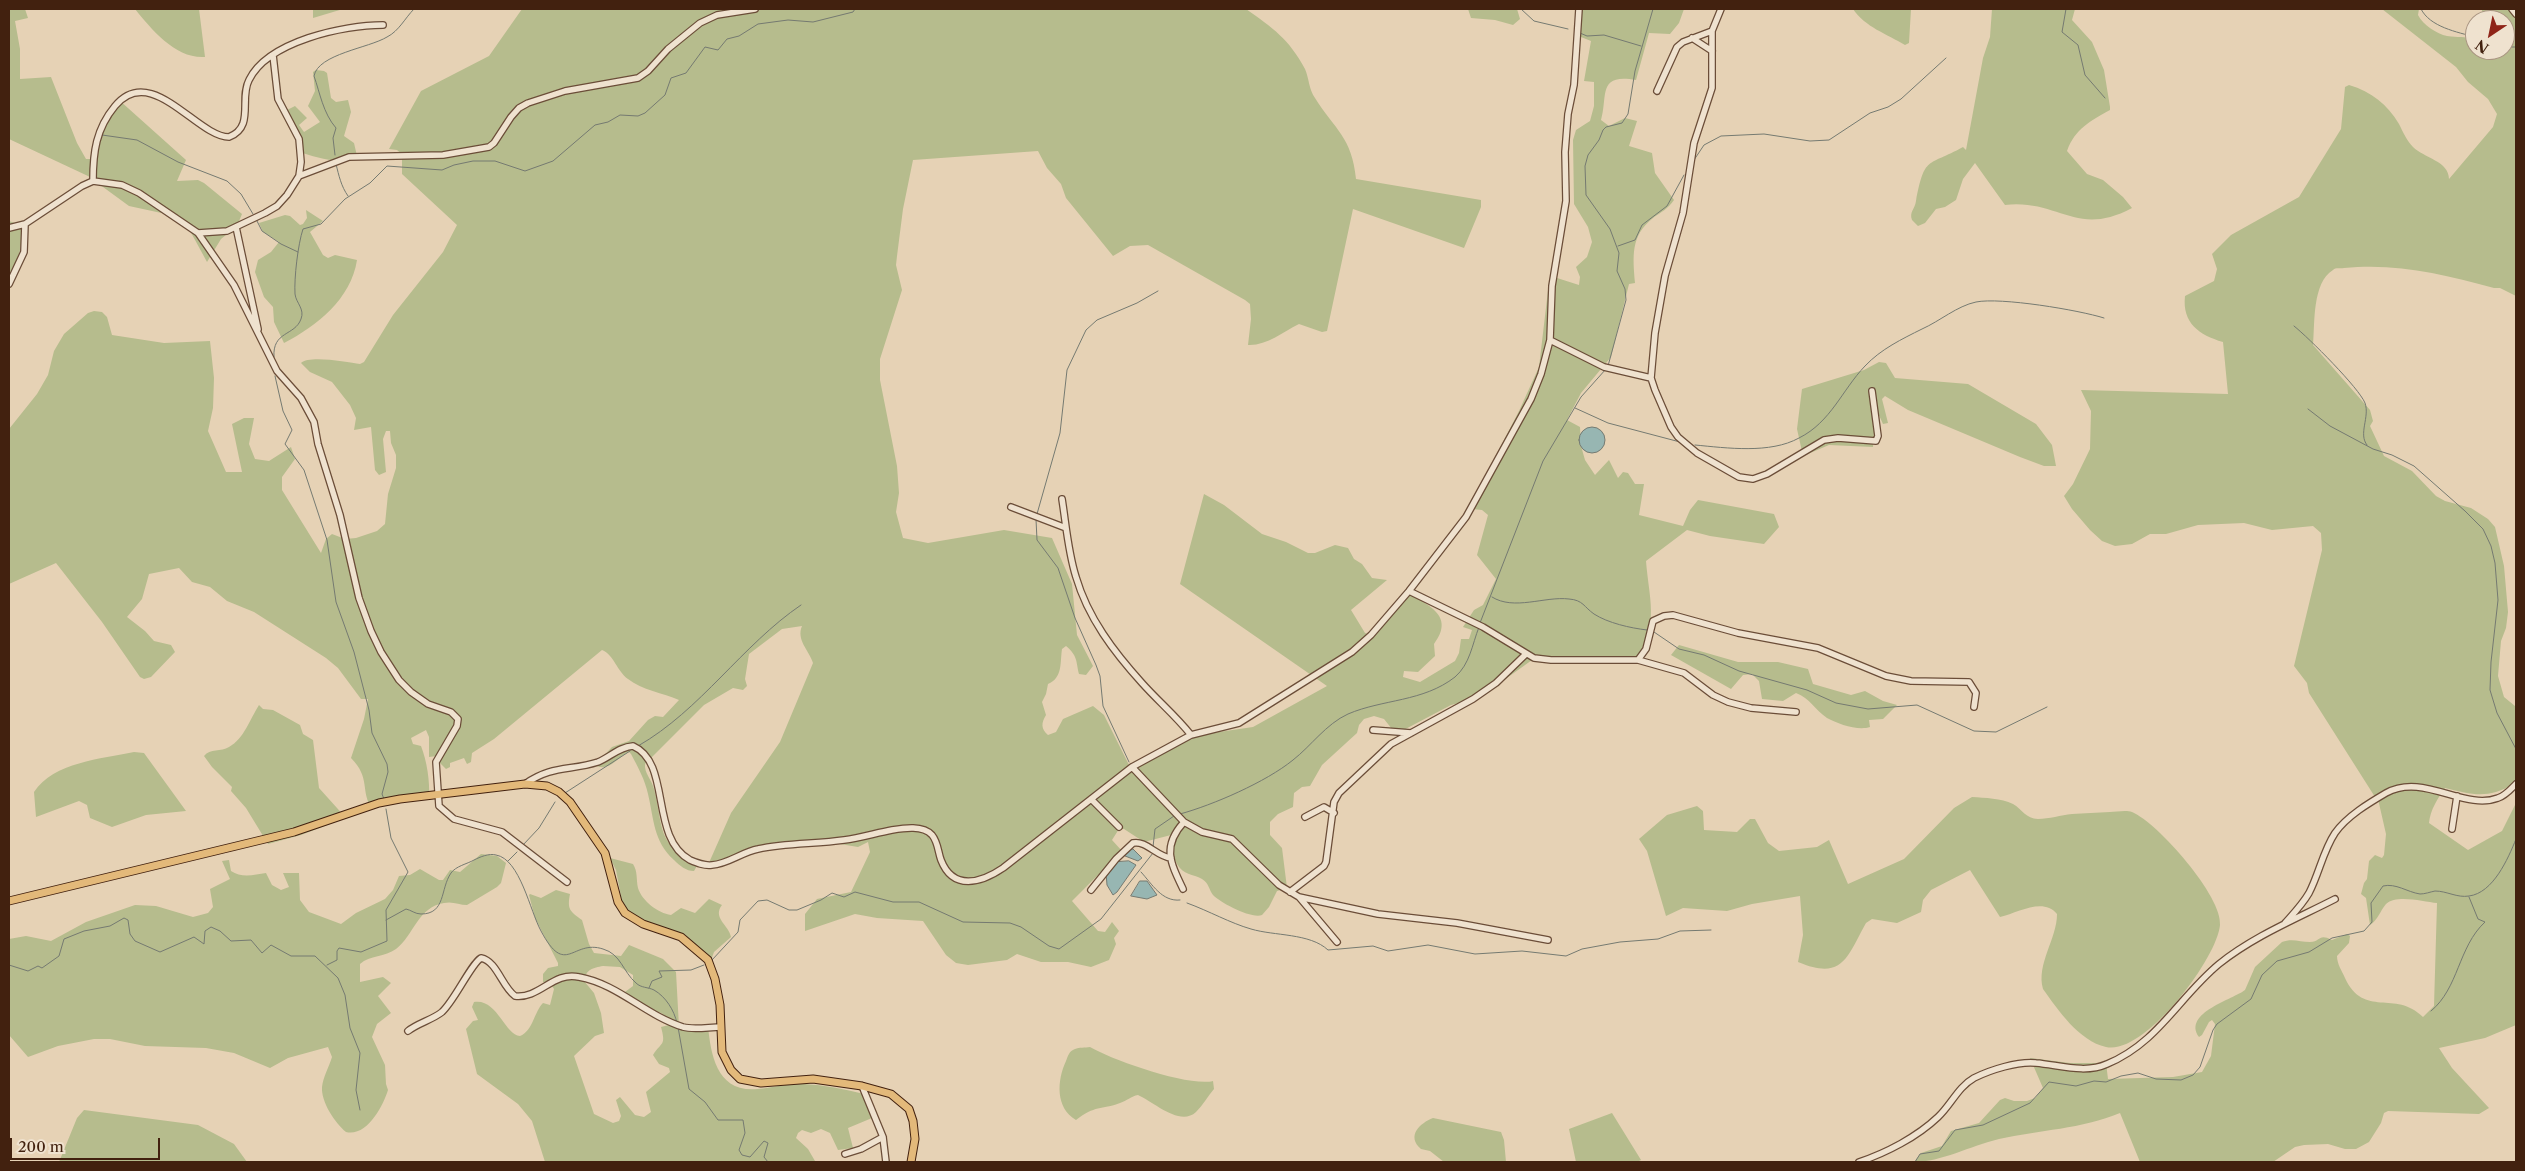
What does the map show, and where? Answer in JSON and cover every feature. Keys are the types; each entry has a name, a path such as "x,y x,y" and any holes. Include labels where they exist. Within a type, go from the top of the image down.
{"main road":[{"path":"9,901 294,832 379,803 524,784 547,786 559,792 570,802 608,857 618,902 629,916 643,924 681,936 708,960 718,988 722,1052 731,1070 740,1078 762,1084 813,1079 862,1086 891,1094 908,1109 913,1121 915,1139 911,1162"}],"street":[{"path":"299,176 349,157 443,155 490,147 510,117 519,108 528,103 565,91 638,78 648,71 668,49 700,23 717,15 755,9"},
{"path":"524,784 549,770 600,761 621,749 633,746 639,750 655,772 666,826 673,843 685,856 701,864 716,865 760,848 845,840 879,832 913,828 924,830 932,835 944,869 952,877 963,881 976,881 989,877 1003,868 1132,767 1191,736 1248,718 1284,692 1352,652 1372,635 1409,591 1466,517 1531,399 1541,374 1550,340 1552,286 1566,201 1566,133 1574,84 1579,9"},
{"path":"1721,9 1712,31 1712,88 1694,143 1683,213 1668,259 1655,333 1652,378 1671,428 1678,437 1697,453 1724,470 1753,479 1767,474 1824,440 1838,438 1876,441 1878,436 1872,391"},
{"path":"2512,9 2516,14"},
{"path":"93,181 95,142 109,112 126,96 141,92 159,98 174,104 218,135 229,137 240,130 244,122 246,86 250,77 255,69 274,55 303,40 325,33 369,25 383,25"},
{"path":"1658,90 1677,47 1692,38 1712,31"},
{"path":"1692,38 1712,51"},
{"path":"198,233 227,231 277,206 299,176 301,162 299,139 278,99 274,55"},
{"path":"9,228 25,224 93,181 122,185 198,233 234,285 276,371 302,398 314,422 318,444 340,515 359,598 381,652 399,680 411,692 428,704 452,712 458,719 457,726 436,762 439,806 450,817 498,830 567,882"},
{"path":"9,284 24,252 25,224"},
{"path":"236,227 237,240 258,322 258,332"},
{"path":"1550,340 1607,368 1652,378"},
{"path":"1062,498 1076,576 1089,611 1101,632 1140,682 1178,718 1191,736"},
{"path":"1011,506 1066,528"},
{"path":"1409,591 1480,626 1526,654 1541,660 1638,660 1684,673 1713,695 1728,702 1751,708 1796,712"},
{"path":"1638,660 1646,649 1653,621 1664,616 1673,615 1738,633 1818,648 1886,676 1911,681 1969,682 1976,693 1974,707"},
{"path":"1290,892 1324,866 1334,813 1334,802 1338,793 1391,744 1474,699 1496,683 1526,654"},
{"path":"1373,730 1411,733"},
{"path":"1132,767 1182,820 1202,832 1232,838 1290,892 1299,897 1378,914 1457,923 1548,940"},
{"path":"2281,926 2300,907 2309,892 2335,834 2354,815 2388,792 2402,786 2414,786 2457,796 2486,800 2499,798 2516,784"},
{"path":"2452,829 2457,796"},
{"path":"1091,799 1119,827"},
{"path":"1305,817 1324,807 1334,813"},
{"path":"1182,820 1170,840 1171,858 1183,889"},
{"path":"1091,890 1116,859 1133,843 1140,843 1171,858"},
{"path":"1299,897 1337,942"},
{"path":"1859,1162 1875,1157 1930,1125 1964,1085 1983,1074 2022,1064 2034,1063 2079,1068 2106,1065 2115,1061 2149,1039 2219,964 2248,944 2335,899"},
{"path":"408,1031 441,1012 465,981 476,962 481,958 490,962 510,992 515,996 534,992 562,976 578,976 606,986 680,1026 721,1027"},
{"path":"862,1086 883,1137 886,1162"},
{"path":"845,1154 883,1137"}],"green space":[{"path":"9,9 25,9 28,18 15,21 20,49 20,79 51,77 77,143 86,159 90,159 93,143 103,121 119,100 186,160 177,181 198,180 204,183 242,214 237,226 221,239 207,262 188,227 166,214 129,206 88,176 9,139"},
{"path":"135,9 199,9 205,57 184,53 166,42"},
{"path":"313,9 343,9 313,18"},
{"path":"522,9 1246,9 1280,35 1299,59 1305,69 1313,95 1347,143 1356,179 1481,200 1481,207 1464,248 1353,209 1327,331 1322,332 1299,324 1268,341 1248,345 1251,319 1250,304 1148,245 1130,246 1113,256 1066,198 1061,184 1047,168 1038,151 913,160 903,209 896,265 902,290 880,359 880,380 897,466 899,493 896,512 903,538 928,543 1004,530 1052,538 1072,584 1077,635 1093,666 1086,675 1079,674 1073,653 1066,646 1062,649 1058,674 1048,684 1042,702 1046,715 1042,726 1048,735 1056,732 1063,719 1093,706 1104,715 1129,765 1185,737 1253,727 1327,686 1180,584 1204,494 1224,505 1262,534 1286,542 1308,553 1315,553 1335,545 1348,548 1354,559 1362,564 1372,578 1387,580 1351,610 1365,633 1368,634 1404,592 1436,612 1442,625 1440,634 1434,644 1435,656 1418,672 1404,671 1403,677 1420,682 1455,661 1459,653 1461,639 1469,639 1472,630 1463,627 1474,610 1483,605 1496,579 1477,555 1488,515 1482,510 1472,509 1474,498 1519,411 1539,367 1549,282 1557,278 1579,285 1580,277 1576,267 1587,257 1592,242 1588,227 1574,204 1573,140 1576,130 1590,121 1594,106 1594,82 1584,81 1591,41 1576,35 1576,9 1684,9 1679,23 1670,34 1649,33 1636,80 1615,80 1606,88 1601,120 1609,126 1625,118 1637,121 1629,146 1652,153 1655,173 1674,200 1640,232 1634,256 1635,283 1629,284 1611,357 1581,393 1567,420 1580,427 1581,446 1585,460 1595,475 1609,460 1618,478 1623,472 1628,473 1635,484 1644,484 1639,515 1683,526 1690,510 1698,500 1774,514 1779,527 1764,544 1710,536 1687,530 1646,561 1651,621 1649,633 1638,657 1606,660 1532,660 1479,698 1451,705 1396,734 1384,719 1374,716 1364,719 1359,725 1357,733 1322,765 1310,786 1302,787 1294,793 1293,807 1278,814 1270,822 1270,835 1282,848 1287,888 1277,891 1269,907 1262,915 1251,915 1229,906 1213,895 1208,885 1199,877 1188,874 1179,868 1174,857 1174,842 1171,835 1144,842 1124,829 1119,829 1112,840 1122,851 1072,901 1098,931 1105,932 1112,922 1119,931 1114,938 1116,944 1109,960 1091,967 1068,962 1041,962 1017,954 1007,960 968,965 956,963 946,955 923,921 877,918 855,914 805,931 805,914 817,899 851,892 870,852 868,842 858,847 840,844 762,850 709,868 708,865 731,813 780,742 813,663 802,640 802,626 782,629 749,654 745,679 747,686 743,690 733,688 704,705 645,764 654,789 664,834 668,842 684,857 698,864 694,871 686,869 679,864 667,853 662,845 655,829 645,784 631,754 629,752 625,754 609,766 600,767 595,765 612,747 629,741 648,720 655,716 663,717 679,700 634,683 624,676 610,656 602,650 494,739 472,753 471,762 467,764 464,758 450,763 450,767 446,769 437,760 437,756 429,757 429,737 426,730 411,738 413,744 421,746 423,752 428,772 429,797 409,799 372,809 366,796 361,772 351,758 364,719 368,699 361,699 338,668 326,658 254,612 227,601 210,587 192,582 179,568 149,574 142,599 127,617 154,641 171,645 175,652 151,677 144,679 140,677 102,622 56,563 9,584 9,429 37,394 48,375 54,351 64,334 88,313 94,311 102,312 107,317 112,335 164,343 210,341 214,378 213,408 208,431 226,472 242,472 232,424 244,418 254,418 249,444 255,459 269,461 291,447 295,459 282,477 282,490 321,553 326,539 332,534 345,539 356,538 377,531 385,524 388,494 396,468 396,455 391,443 390,431 386,431 383,439 386,472 379,475 375,470 371,427 354,430 356,418 350,405 332,382 310,372 301,363 320,359 360,364 364,362 393,315 443,252 457,225 402,174 402,154 397,150 389,149 421,91 489,56"},
{"path":"1468,9 1517,9 1520,19 1513,25 1495,20 1471,18"},
{"path":"1853,9 1911,9 1909,43 1905,45 1877,30 1864,21"},
{"path":"1992,9 2075,9 2072,20 2092,42 2104,70 2110,110 2084,126 2074,137 2067,151 2087,174 2103,180 2123,197 2132,208 2113,216 2081,219 2040,207 2005,205 1975,163 1963,179 1956,200 1945,207 1936,209 1925,223 1918,226 1912,220 1912,213 1925,169 1929,164 1963,147 1966,150 1983,58 1990,37"},
{"path":"2382,9 2419,9 2418,15 2427,26 2447,36 2465,38 2465,60 2515,60 2515,10 2482,9 2516,9 2516,296 2500,288 2401,268 2364,267 2335,269 2326,276 2318,294 2313,345 2370,410 2373,421 2370,426 2384,456 2412,471 2436,496 2445,501 2471,508 2488,519 2495,527 2504,566 2508,612 2506,628 2501,641 2498,676 2504,697 2515,706 2516,788 2514,784 2488,794 2472,794 2445,788 2437,800 2429,823 2468,850 2502,831 2516,803 2516,1025 2485,1038 2439,1048 2452,1068 2489,1108 2479,1114 2388,1111 2384,1113 2381,1123 2369,1142 2356,1149 2345,1149 2328,1144 2304,1145 2295,1147 2273,1162 2140,1162 2120,1113 2091,1123 1999,1139 1945,1157 1914,1162 1921,1153 1942,1146 1951,1131 1979,1123 2000,1100 2005,1098 2014,1101 2027,1101 2035,1098 2043,1088 2030,1058 2070,1063 2106,1063 2108,1079 2173,1077 2202,1072 2211,1056 2215,1024 2212,1020 2209,1022 2199,1037 2196,1028 2197,1021 2212,1008 2245,990 2255,967 2282,942 2293,940 2314,942 2324,937 2332,940 2347,934 2350,936 2349,943 2337,956 2338,962 2345,978 2353,990 2361,997 2371,1001 2402,1005 2423,1017 2434,1006 2437,903 2397,899 2386,904 2375,921 2370,925 2366,898 2361,894 2367,879 2369,861 2375,855 2382,858 2384,855 2386,834 2378,799 2309,693 2307,683 2294,666 2322,550 2321,533 2313,526 2272,530 2244,523 2198,525 2166,534 2150,534 2132,544 2115,546 2102,541 2090,530 2072,509 2064,496 2073,484 2090,449 2091,411 2081,390 2228,394 2223,342 2207,336 2189,321 2186,314 2185,296 2214,281 2217,269 2212,254 2231,235 2299,197 2341,129 2345,87 2349,85 2365,91 2384,105 2399,124 2411,145 2441,164 2448,173 2449,179 2493,127 2497,114 2488,99 2468,82 2456,67"},
{"path":"316,70 327,73 331,98 336,102 348,100 351,112 344,136 354,143 357,156 351,159 328,160 299,152 294,129 283,112 295,106 307,118 299,125 304,132 320,122 308,106 315,91 313,72"},
{"path":"306,210 323,221 310,232 323,255 328,258 335,255 357,260 348,287 331,310 320,320 284,343 274,322 273,307 264,297 255,272 258,260 271,252 279,242 263,232 259,223 285,215 290,216 300,225 307,218"},
{"path":"9,221 21,225 22,239 18,257 9,274"},
{"path":"1879,362 1886,363 1895,378 1968,384 2036,424 2052,445 2056,466 2044,466 2020,457 1908,410 1885,396 1882,399 1888,423 1883,424 1878,413 1875,417 1873,447 1829,445 1803,456 1797,429 1802,389 1864,370"},
{"path":"1679,645 1738,662 1778,662 1808,669 1813,684 1851,695 1865,691 1883,701 1897,705 1883,719 1869,720 1870,727 1848,726 1827,718 1805,698 1796,693 1783,701 1762,699 1759,681 1752,674 1743,675 1731,689 1671,655"},
{"path":"259,705 263,709 273,710 300,725 303,734 313,740 319,788 346,818 301,835 268,844 246,808 231,791 232,787 204,756 209,752 226,748 239,739"},
{"path":"134,752 144,753 186,811 146,815 112,827 90,818 87,805 79,801 36,817 34,792 53,774 79,763"},
{"path":"1972,797 2008,802 2034,819 2072,814 2132,812 2157,830 2172,845 2200,880 2211,897 2218,913 2220,925 2216,940 2193,981 2158,1021 2139,1037 2122,1046 2106,1047 2096,1044 2078,1032 2043,989 2042,970 2054,933 2057,914 2051,909 2038,906 2000,917 1970,870 1931,890 1923,900 1921,912 1897,923 1872,919 1866,923 1854,946 1842,962 1834,967 1825,969 1798,962 1803,935 1800,896 1752,904 1727,911 1683,908 1666,916 1647,851 1639,839 1667,815 1697,806 1703,811 1704,830 1737,832 1750,819 1755,819 1768,843 1779,851 1817,847 1829,840 1848,884 1904,859 1954,808"},
{"path":"481,854 497,856 506,863 501,883 497,887 467,905 447,903 435,906 422,916 396,949 368,959 360,964 360,982 383,977 391,983 378,996 391,1013 377,1024 372,1037 385,1065 388,1090 378,1112 361,1130 346,1132 333,1118 326,1105 322,1087 332,1057 328,1047 288,1058 270,1068 234,1053 206,1048 145,1046 110,1039 94,1039 58,1046 28,1057 9,1035 9,939 26,936 51,941 86,922 135,905 156,906 193,917 208,913 213,907 210,889 230,879 222,861 229,860 231,871 243,875 266,873 272,885 281,890 289,887 283,873 299,873 300,900 309,912 341,924 356,913 385,899 393,890 399,876 410,875 420,869 439,880 443,880 450,870 460,872"},
{"path":"610,858 633,864 636,870 640,893 651,906 661,912 671,915 681,908 695,913 709,899 722,905 719,910 720,918 731,937 714,952 709,966 690,944 628,913 622,902 616,870"},
{"path":"556,890 570,894 570,910 582,920 589,944 594,953 621,956 629,945 663,959 676,972 679,1027 708,1026 714,1060 725,1079 733,1085 744,1089 758,1089 798,1084 864,1094 872,1118 848,1128 853,1148 838,1150 830,1133 821,1129 811,1133 802,1130 796,1138 808,1149 815,1161 823,1162 545,1162 532,1121 518,1104 477,1074 466,1029 473,1021 478,1020 472,1007 474,1002 482,1002 489,1005 510,1030 520,1036 531,1026 537,1011 543,1003 550,1005 554,989 551,984 543,982 543,974 548,968 558,966 558,963 535,918 529,895 541,898","holes":["603,966 620,967 633,975 633,986 625,992 630,1002 638,1008 660,1013 668,1018 669,1025 661,1027 663,1041 653,1055 659,1064 669,1068 670,1072 646,1092 651,1112 644,1117 635,1115 620,1097 616,1100 621,1116 619,1121 613,1123 594,1114 574,1056 595,1036 604,1033 601,1013 594,993 584,981 586,974 593,968"]},
{"path":"1090,1047 1115,1059 1169,1076 1202,1082 1213,1081 1214,1089 1199,1109 1190,1116 1182,1117 1167,1112 1138,1095 1120,1103 1093,1110 1076,1120 1069,1115 1061,1101 1061,1077 1067,1057 1071,1051"},
{"path":"84,1110 198,1125 234,1144 247,1162 59,1162 77,1118"},
{"path":"1612,1113 1641,1160 1637,1162 1576,1162 1569,1129"},
{"path":"1433,1118 1501,1132 1504,1140 1506,1162 1444,1162 1430,1151 1421,1149 1415,1139 1416,1130"}],"water":[{"path":"1592,427 1601,431 1605,440 1601,449 1592,453 1583,449 1579,440 1583,431"},
{"path":"1130,849 1133,849 1142,858 1138,861 1125,856"},
{"path":"1129,861 1136,865 1113,895 1107,885 1106,873 1116,862"},
{"path":"1140,881 1147,881 1157,895 1147,899 1131,896"}],"waterway":[{"path":"335,155 333,138 336,128 328,116 320,96 314,76 318,68 334,57 379,41 391,34 414,9"},
{"path":"274,357 274,349 277,342 298,324 302,315 295,294 295,287 298,252 303,229 321,224 345,199 370,183 387,166 442,170 473,161 495,161 525,171 553,161 595,125 608,122 620,115 638,116 645,113 665,95 671,78 686,73 705,47 718,50 727,39 739,36 758,24 788,20 813,22 853,12 855,9"},
{"path":"1521,9 1534,21 1568,29"},
{"path":"1608,366 1626,300 1625,289 1617,271 1619,253 1610,229 1586,195 1585,166 1588,155 1599,140 1603,130 1606,127 1622,123 1628,114 1635,71 1653,9"},
{"path":"2066,9 2062,32 2078,45 2085,75 2105,98"},
{"path":"2421,9 2425,15 2437,24 2465,34"},
{"path":"1580,33 1587,36 1604,35 1641,46"},
{"path":"1694,160 1704,145 1721,136 1764,134 1810,141 1829,140 1870,113 1888,107 1901,99 1946,58"},
{"path":"102,135 137,140 178,162 227,181 241,194 253,214"},
{"path":"336,164 342,185 348,196"},
{"path":"1618,246 1635,240 1642,225 1667,206 1684,175"},
{"path":"256,219 262,231 281,244 298,252"},
{"path":"1037,514 1060,433 1067,370 1086,330 1097,320 1137,303 1158,291"},
{"path":"1695,445 1748,449 1775,446 1799,438 1828,415 1857,375 1878,354 1969,304 2003,301 2059,308 2104,318"},
{"path":"2294,326 2333,363 2361,396 2366,408 2364,436 2367,445"},
{"path":"1480,623 1543,461 1581,397 1606,369"},
{"path":"275,376 283,411 292,430 285,444 304,470 327,540 336,602 354,652 369,710 372,733 387,764 388,772 382,794 384,799"},
{"path":"1575,408 1608,423 1680,442"},
{"path":"2308,409 2330,426 2373,449 2392,455 2414,466 2483,529 2491,546 2495,563 2498,600 2490,690 2497,713 2516,749"},
{"path":"1036,519 1037,540 1058,568 1075,618 1100,676 1103,706 1129,762"},
{"path":"1492,597 1510,603 1560,599 1574,600 1606,620 1647,630"},
{"path":"638,746 682,714 759,639 801,605"},
{"path":"1180,814 1223,799 1269,776 1293,760 1333,723 1348,714 1375,705 1416,696 1443,685 1455,677 1464,666 1479,627"},
{"path":"1654,632 1679,649 1704,655 1739,671 1807,690 1836,703 1868,709 1917,705 1974,731 1996,732 2047,707"},
{"path":"565,793 630,751"},
{"path":"523,845 539,828 555,802"},
{"path":"1172,806 1180,813"},
{"path":"327,965 337,960 339,948 361,952 387,941 386,910 408,872 391,838 386,809"},
{"path":"1153,847 1155,829 1174,816"},
{"path":"1915,1162 1920,1154 1939,1151 1955,1130 1983,1125 2030,1103 2049,1082 2076,1086 2094,1081 2106,1082 2121,1076 2138,1073 2156,1079 2181,1080 2193,1075 2200,1067 2213,1030 2217,1024 2251,999 2262,975 2277,961 2309,952 2332,938 2364,931 2372,922 2371,903 2383,886 2388,885 2420,894 2435,891 2465,896 2478,894 2498,874 2509,856 2516,839"},
{"path":"508,861 517,852"},
{"path":"712,960 738,932 740,920 758,901 767,900 789,910 797,910 832,893 844,897 855,892 893,902 919,902 963,922 1010,923 1021,927 1049,946 1059,949 1101,919 1153,853"},
{"path":"386,920 406,909 421,914 435,910 439,905 448,879 453,871 482,857 496,855 512,866 541,931 557,952 563,955 592,947 609,951 618,959 636,983 654,990 666,1000 674,1013 677,1023"},
{"path":"1141,872 1153,887 1163,895 1174,900 1180,900"},
{"path":"2431,1011 2447,991 2469,943 2485,922 2478,919 2469,897"},
{"path":"1187,903 1243,926 1260,931 1302,938 1328,950 1373,946 1388,951 1428,945 1475,954 1522,951 1566,956 1582,949 1620,942 1658,939 1680,931 1711,930"},
{"path":"9,965 28,971 38,966 42,968 59,956 64,939 84,931 110,926 124,918 128,920 130,934 135,941 160,952 194,937 204,944 205,931 211,927 220,931 231,941 251,940 262,953 271,945 291,956 315,956 338,978 345,995 350,1028 360,1053 356,1090 360,1110"},
{"path":"649,988 652,981 662,977 659,971 691,970 704,965"},
{"path":"678,1027 689,1089 705,1102 718,1120 743,1120 745,1133 739,1150 742,1155 750,1157 764,1141 768,1143 764,1157 768,1162"}]}
